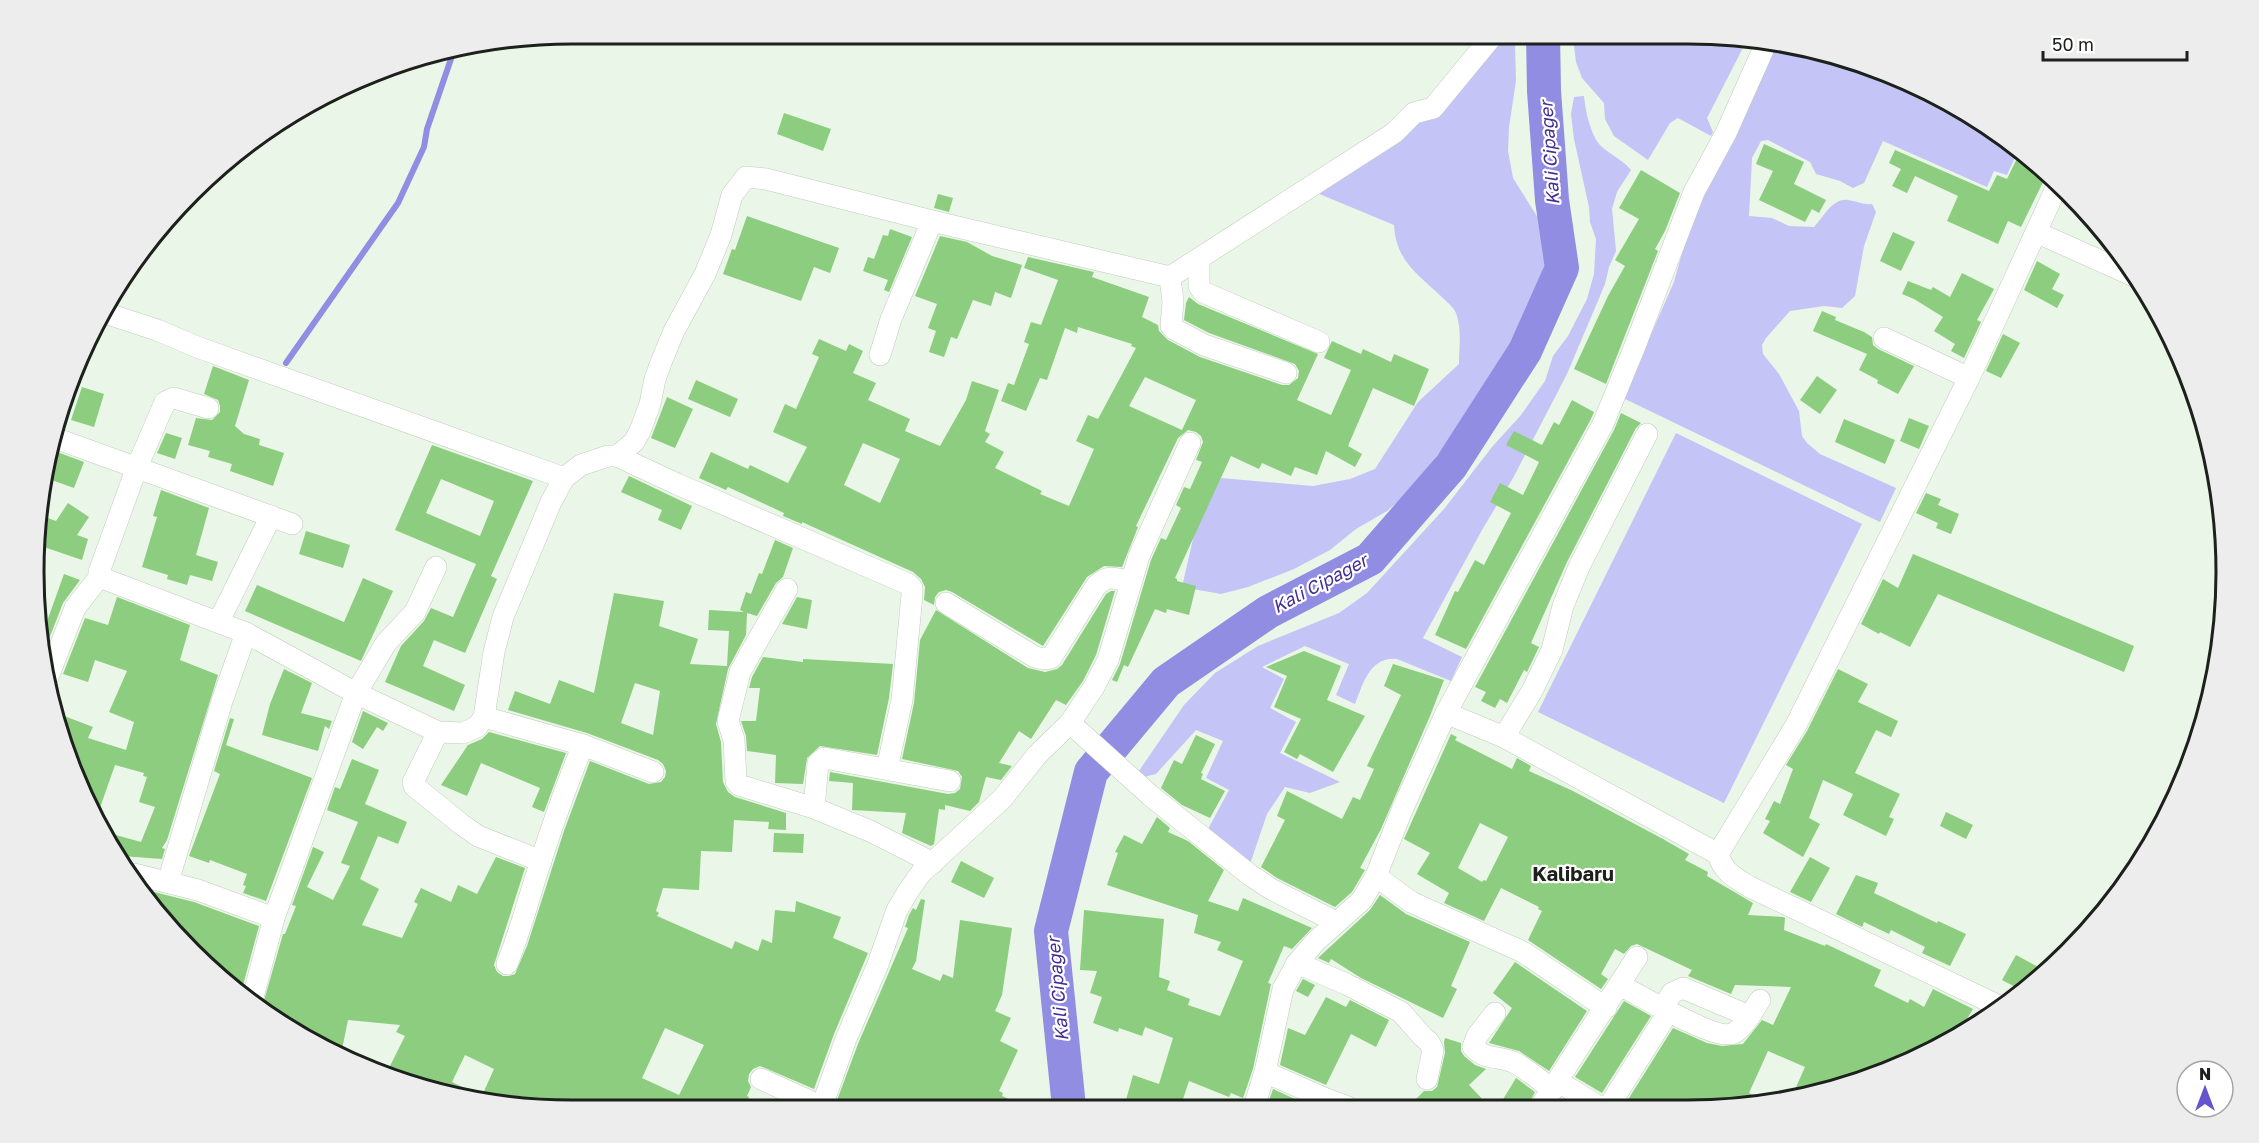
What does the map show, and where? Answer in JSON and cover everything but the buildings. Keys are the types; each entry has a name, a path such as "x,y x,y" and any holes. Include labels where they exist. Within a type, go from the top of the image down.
{"street":[{"path":"617,456 634,442 640,431 666,350 705,274 721,234 732,195 746,177 766,179 932,222 1170,277 1395,133 1421,112 1433,108 1486,44"},
{"path":"1256,1100 1265,1072 1283,989 1297,963 1316,941 1362,900 1376,876 1402,810 1446,713 1603,424 1694,192 1726,133 1763,49"},
{"path":"1718,854 1796,725 1969,378 2054,192"},
{"path":"879,355 891,319 932,222"},
{"path":"2036,232 2121,270"},
{"path":"1199,260 1199,286 1203,292 1319,342"},
{"path":"1170,277 1173,302 1171,326 1174,329 1204,345 1286,373"},
{"path":"110,315 564,478"},
{"path":"1884,338 1969,378"},
{"path":"52,665 75,608 100,576 99,572 137,467 165,402 174,398 208,408"},
{"path":"1504,737 1532,691 1552,650 1563,606 1579,567 1647,434"},
{"path":"60,441 292,524"},
{"path":"825,1100 846,1039 878,964 897,910 921,873 1002,800 1037,755 1070,723 1108,660 1139,556 1190,443"},
{"path":"100,576 246,633 356,693 438,732 463,733 473,730 484,717 494,652 503,617 551,502 564,478 581,465 608,456 617,456 687,489 908,584 912,588 902,700 887,769"},
{"path":"219,621 271,516"},
{"path":"254,993 274,918 356,693 386,643 415,612 436,567"},
{"path":"946,603 1035,657 1047,659 1051,658 1102,579 1111,578 1130,582"},
{"path":"787,589 740,672 728,721 734,740 735,775 739,785 814,808 870,831 933,863"},
{"path":"168,882 222,701 246,633"},
{"path":"1446,713 1504,737 1718,854 1722,867 1750,887 1992,1003"},
{"path":"484,717 583,745 653,772"},
{"path":"1070,723 1133,780 1250,875 1271,889 1336,922"},
{"path":"438,732 413,782 414,786 478,836 541,861"},
{"path":"507,963 521,929 564,790 583,745"},
{"path":"814,808 818,763 824,758 950,781"},
{"path":"140,875 198,890 274,918"},
{"path":"1376,876 1421,907 1523,952 1606,1008"},
{"path":"1551,1092 1637,957"},
{"path":"1297,963 1346,984 1401,1012 1429,1042 1433,1050 1426,1079"},
{"path":"1612,1100 1666,1009 1672,993 1683,988 1755,1008 1738,1030 1727,1035 1710,1030 1666,1009 1620,985"},
{"path":"1495,1013 1477,1036 1473,1047 1494,1059 1514,1062 1551,1092 1578,1100"},
{"path":"1265,1072 1329,1100"},
{"path":"760,1079 807,1100"}],"shaded area":[{"path":"1492,44 1515,44 1516,81 1508,151 1513,178 1538,218 1550,256 1544,288 1521,335 1455,433 1407,494 1387,511 1356,529 1330,550 1294,569 1248,587 1221,594 1182,587 1196,526 1221,478 1313,486 1350,479 1375,469 1418,402 1459,364 1460,332 1456,313 1410,267 1399,249 1394,225 1317,193 1405,135"},
{"path":"1574,44 1688,44 1743,47 1707,118 1713,132 1711,136 1678,118 1670,123 1648,160 1614,136 1605,119 1604,103 1582,78 1576,62"},
{"path":"1770,50 1824,61 1890,84 1952,114 2015,158 2007,175 1994,171 1987,187 1883,141 1864,183 1853,188 1840,181 1816,174 1810,162 1768,140 1761,141 1752,158 1749,216 1772,218 1789,226 1814,227 1833,205 1842,200 1872,204 1876,212 1864,246 1855,296 1842,308 1824,306 1790,311 1762,345 1763,354 1779,374 1799,411 1802,436 1807,443 1820,454 1896,488 1880,522 1623,398 1674,282 1694,210"},
{"path":"1584,96 1589,122 1597,142 1631,170 1617,192 1612,209 1616,251 1605,284 1567,374 1513,478 1423,638 1462,657 1451,681 1397,659 1380,662 1369,673 1355,704 1336,695 1349,664 1305,646 1262,667 1284,679 1270,708 1296,722 1280,753 1340,782 1310,793 1285,787 1267,814 1249,867 1207,831 1229,790 1206,778 1223,741 1196,730 1156,774 1140,778 1139,771 1184,705 1215,673 1258,646 1339,613 1367,593 1444,509 1492,447 1521,415 1545,381 1553,356 1568,336 1587,299 1594,274 1596,239 1590,222 1571,114 1574,97"},
{"path":"1676,433 1862,524 1724,803 1538,712"}],"waterway":[{"name":"Kali Cipager","path":"1068,1100 1051,931 1091,772 1166,682 1268,612 1370,559 1451,466 1525,351 1562,268 1552,200 1544,91 1543,44"},
{"path":"286,363 398,203 424,147 427,129 451,58"}],"district":[{"name":"Kalibaru","path":"1573,874"}]}
